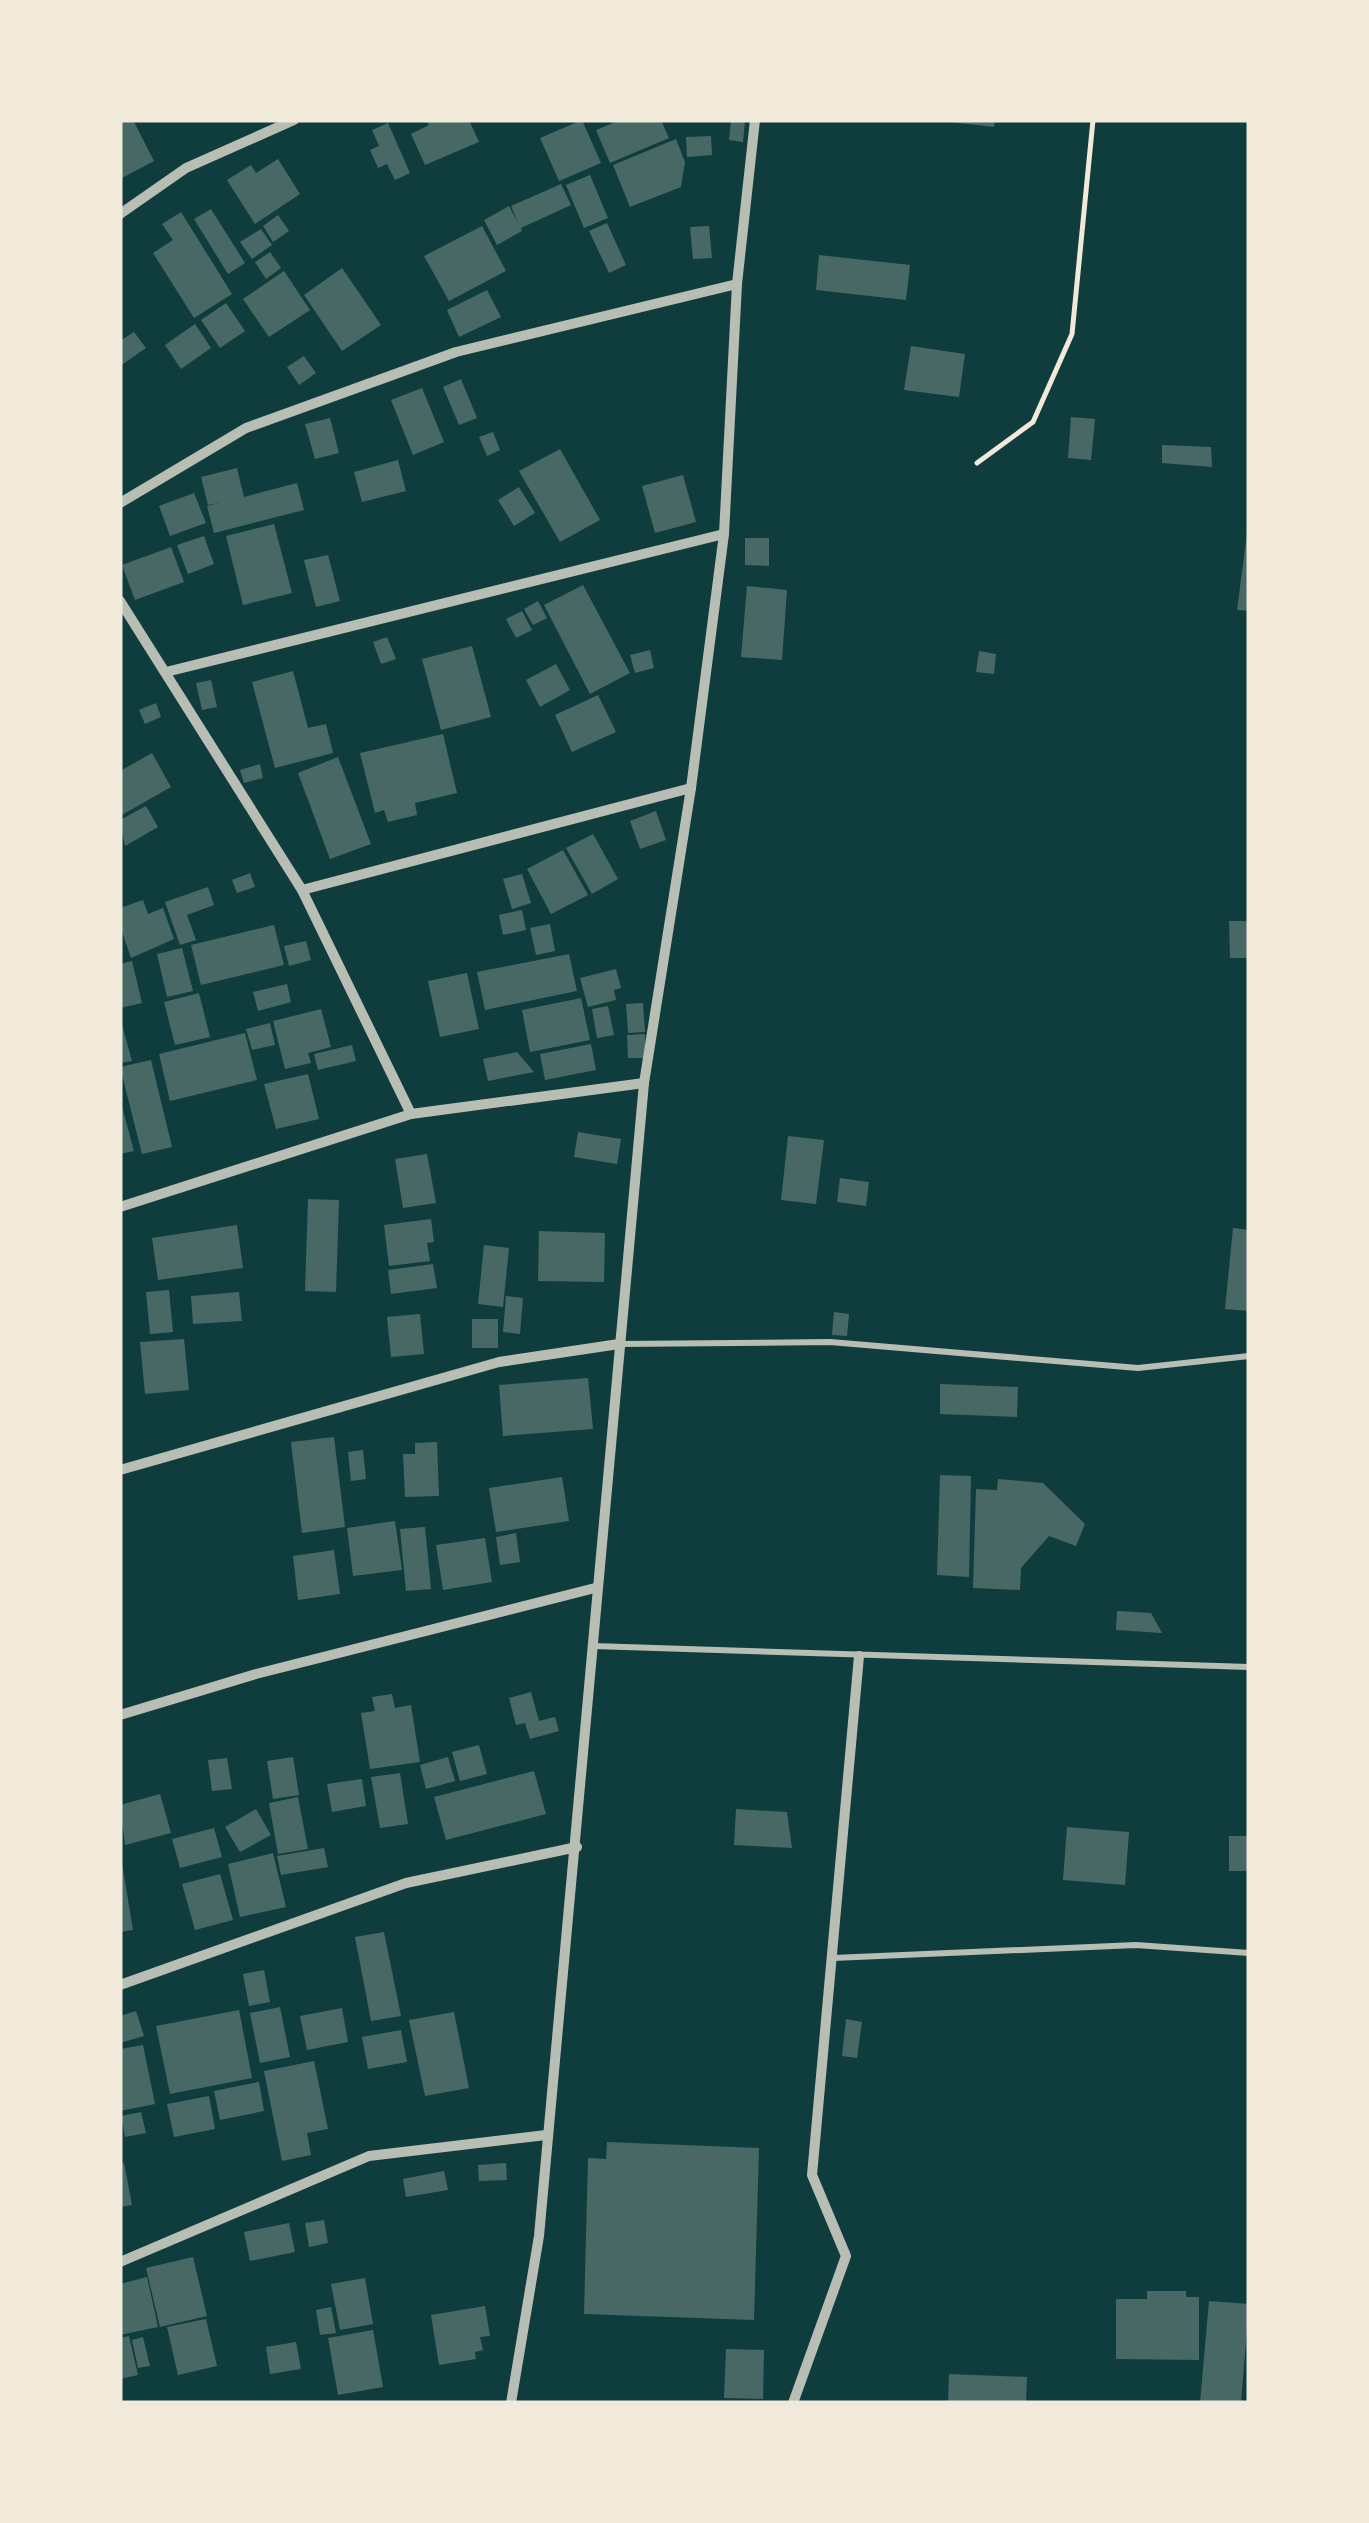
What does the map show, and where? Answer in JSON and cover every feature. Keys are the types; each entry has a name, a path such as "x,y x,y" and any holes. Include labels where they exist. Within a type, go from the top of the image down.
{"street":[{"path":"120,214 186,168 294,120"},
{"path":"511,2403 539,2236 546,2135 578,1848 595,1588 644,1082 691,788 724,534 737,284 755,120"},
{"path":"120,503 246,428 456,352 737,284"},
{"path":"166,672 724,534"},
{"path":"120,602 302,890 411,1114"},
{"path":"302,890 691,788"},
{"path":"120,1207 411,1114 644,1082"},
{"path":"120,1470 499,1362 619,1344"},
{"path":"120,1715 256,1674 595,1588"},
{"path":"793,2403 846,2256 812,2174 859,1656"},
{"path":"120,1985 406,1883 578,1848"},
{"path":"120,2262 368,2156 546,2135"}],"lane":[{"path":"619,1344 830,1342 1138,1368 1249,1356"},
{"path":"592,1646 1249,1668"},
{"path":"831,1958 1136,1944 1249,1954"}],"path":[{"path":"977,463 1033,422 1072,334 1093,120"}],"building":[{"path":"120,120 133,120 154,161 120,179"},
{"path":"426,120 469,120 479,142 425,165 411,134 429,125"},
{"path":"582,120 601,163 559,181 540,138"},
{"path":"620,120 661,120 669,138 610,163 596,130"},
{"path":"731,120 745,121 743,142 729,140"},
{"path":"933,120 995,120 994,127"},
{"path":"388,123 410,173 395,180 387,164 378,168 370,150 379,146 372,130"},
{"path":"711,136 712,155 687,157 686,137"},
{"path":"676,139 685,162 681,187 630,207 613,165"},
{"path":"278,159 300,194 255,224 227,180 251,165 256,173"},
{"path":"590,175 608,218 584,228 566,185"},
{"path":"561,184 571,205 521,228 522,231 497,245 484,220 509,206 518,223 511,206"},
{"path":"211,209 245,263 228,274 194,219"},
{"path":"181,212 232,294 194,318 153,253 173,240 162,224"},
{"path":"278,215 289,231 273,242 263,226"},
{"path":"607,223 626,265 609,273 589,231"},
{"path":"482,226 506,271 449,301 424,256"},
{"path":"709,226 712,258 693,259 690,227"},
{"path":"261,229 272,245 252,259 240,242"},
{"path":"270,252 281,268 266,279 255,262"},
{"path":"819,255 910,265 906,300 816,290"},
{"path":"342,268 381,325 342,351 304,295"},
{"path":"284,271 310,310 269,337 243,299"},
{"path":"487,290 501,317 459,337 447,310"},
{"path":"226,303 245,331 220,348 201,320"},
{"path":"195,324 211,348 181,369 165,345"},
{"path":"134,332 146,348 120,366 120,341"},
{"path":"911,346 965,354 959,397 904,390"},
{"path":"304,356 316,373 299,385 287,367"},
{"path":"461,379 477,418 459,425 443,387"},
{"path":"422,388 444,442 413,455 391,400"},
{"path":"1071,417 1095,419 1091,460 1068,458"},
{"path":"330,418 339,453 315,459 305,424"},
{"path":"493,432 500,450 487,456 479,437"},
{"path":"1162,445 1211,447 1212,467 1162,463"},
{"path":"560,449 600,520 560,542 519,471"},
{"path":"398,460 406,491 362,502 354,472"},
{"path":"237,468 244,497 297,483 304,510 214,533 207,506 219,503 208,505 201,477"},
{"path":"683,475 696,522 655,533 642,486"},
{"path":"519,487 535,513 514,526 498,500"},
{"path":"194,493 206,523 170,536 159,506"},
{"path":"274,524 292,593 243,605 226,536"},
{"path":"1249,533 1249,611 1237,610"},
{"path":"204,536 214,564 188,574 177,545"},
{"path":"745,538 769,538 769,566 745,565"},
{"path":"171,547 184,582 135,600 122,565"},
{"path":"328,555 340,601 316,607 304,560"},
{"path":"583,585 630,673 590,694 544,605"},
{"path":"747,586 787,590 782,660 741,657"},
{"path":"538,601 547,618 533,625 524,609"},
{"path":"522,611 532,630 516,638 506,619"},
{"path":"387,637 396,659 381,664 373,642"},
{"path":"472,646 491,717 441,730 422,659"},
{"path":"650,650 654,668 635,673 630,655"},
{"path":"979,651 996,654 994,674 976,672"},
{"path":"556,664 570,690 540,707 526,680"},
{"path":"293,671 308,728 326,724 333,753 275,768 252,682"},
{"path":"211,680 217,707 202,710 196,683"},
{"path":"598,695 616,732 572,752 555,715"},
{"path":"156,703 161,717 145,724 139,710"},
{"path":"443,734 457,793 415,803 417,815 388,822 384,810 375,813 360,753"},
{"path":"152,753 171,787 120,816 120,771"},
{"path":"338,757 371,844 330,859 298,773"},
{"path":"260,764 263,778 244,783 240,770"},
{"path":"146,806 158,827 125,846 120,820"},
{"path":"656,811 666,840 640,849 630,821"},
{"path":"593,834 618,879 592,894 566,848"},
{"path":"563,850 588,895 551,914 527,869"},
{"path":"250,873 255,887 237,893 232,880"},
{"path":"522,874 531,903 512,909 503,879"},
{"path":"208,887 214,905 187,915 196,940 180,945 165,902"},
{"path":"143,900 148,914 163,908 174,939 131,958 120,926 120,908"},
{"path":"522,910 526,930 503,935 499,915"},
{"path":"1229,921 1249,921 1249,958 1230,958"},
{"path":"550,924 555,951 536,955 530,928"},
{"path":"274,925 284,965 201,985 191,945"},
{"path":"306,941 311,960 289,966 284,946"},
{"path":"182,948 193,991 167,997 157,954"},
{"path":"569,954 577,991 485,1010 477,972"},
{"path":"132,961 142,1003 120,1008 120,964"},
{"path":"616,969 621,988 614,990 616,1000 588,1007 580,978"},
{"path":"467,973 479,1029 440,1037 428,981"},
{"path":"287,984 291,1002 258,1011 253,992"},
{"path":"199,993 210,1037 175,1045 164,1002"},
{"path":"581,998 590,1040 530,1052 522,1010"},
{"path":"643,1003 645,1032 628,1033 626,1004"},
{"path":"608,1006 614,1035 597,1038 592,1009"},
{"path":"321,1009 331,1047 308,1053 311,1063 285,1069 273,1021"},
{"path":"120,1017 132,1061 120,1063"},
{"path":"270,1023 275,1045 252,1050 246,1029"},
{"path":"245,1033 257,1080 170,1101 159,1054"},
{"path":"645,1034 646,1058 628,1058 627,1035"},
{"path":"591,1044 596,1070 545,1080 540,1054"},
{"path":"352,1045 356,1061 318,1070 314,1054"},
{"path":"517,1052 534,1072 488,1081 483,1059"},
{"path":"151,1060 172,1147 142,1154 120,1067"},
{"path":"308,1074 319,1119 276,1129 264,1084"},
{"path":"120,1099 134,1151 120,1154"},
{"path":"578,1132 621,1139 617,1164 574,1157"},
{"path":"788,1136 824,1140 816,1204 781,1200"},
{"path":"427,1154 436,1203 403,1208 395,1159"},
{"path":"840,1178 869,1182 866,1206 837,1202"},
{"path":"308,1199 339,1200 336,1292 305,1291"},
{"path":"431,1219 434,1242 427,1243 430,1261 389,1266 384,1225"},
{"path":"237,1225 243,1268 158,1280 152,1238"},
{"path":"1233,1228 1249,1230 1249,1311 1225,1309"},
{"path":"539,1231 605,1233 604,1282 538,1281"},
{"path":"484,1245 509,1248 503,1307 478,1304"},
{"path":"433,1264 437,1288 391,1294 388,1270"},
{"path":"169,1290 173,1332 150,1334 146,1292"},
{"path":"239,1292 242,1321 193,1324 191,1296"},
{"path":"506,1296 523,1298 520,1334 503,1332"},
{"path":"834,1312 849,1314 847,1336 832,1335"},
{"path":"420,1314 424,1354 391,1357 387,1317"},
{"path":"472,1319 498,1319 498,1348 472,1348"},
{"path":"184,1339 189,1390 145,1394 140,1342"},
{"path":"588,1378 593,1429 503,1436 499,1385"},
{"path":"940,1384 1018,1387 1017,1417 940,1414"},
{"path":"334,1437 345,1527 302,1533 291,1442"},
{"path":"437,1442 439,1496 405,1497 403,1454 415,1454 415,1443"},
{"path":"363,1450 366,1479 351,1481 348,1452"},
{"path":"940,1475 971,1476 969,1577 937,1575"},
{"path":"562,1477 569,1521 496,1532 489,1488"},
{"path":"998,1479 1043,1483 1085,1524 1076,1546 1049,1536 1021,1568 1020,1590 973,1588 976,1489 997,1490"},
{"path":"395,1521 402,1570 353,1576 347,1528"},
{"path":"425,1527 431,1589 406,1591 400,1529"},
{"path":"516,1533 520,1562 500,1565 496,1537"},
{"path":"485,1538 492,1582 443,1590 436,1545"},
{"path":"334,1550 340,1594 298,1600 293,1556"},
{"path":"1117,1611 1151,1613 1162,1633 1116,1630"},
{"path":"531,1692 539,1721 555,1717 559,1731 530,1739 525,1723 516,1725 509,1698"},
{"path":"392,1694 395,1708 411,1705 420,1762 370,1769 361,1713 375,1711 372,1697"},
{"path":"479,1745 487,1774 460,1781 452,1752"},
{"path":"293,1757 299,1795 273,1799 267,1761"},
{"path":"448,1757 455,1781 426,1789 420,1765"},
{"path":"227,1758 232,1789 212,1791 208,1760"},
{"path":"534,1771 546,1814 446,1840 434,1797"},
{"path":"400,1773 408,1824 380,1828 371,1777"},
{"path":"362,1779 366,1806 332,1812 327,1784"},
{"path":"160,1794 171,1833 125,1845 120,1805"},
{"path":"298,1797 308,1849 278,1854 269,1803"},
{"path":"256,1809 271,1835 240,1852 225,1827"},
{"path":"736,1809 787,1812 792,1848 734,1845"},
{"path":"1067,1827 1129,1832 1125,1885 1063,1880"},
{"path":"214,1828 222,1857 180,1868 172,1839"},
{"path":"1229,1836 1249,1836 1249,1871 1229,1871"},
{"path":"324,1848 328,1867 281,1875 277,1856"},
{"path":"273,1853 286,1907 240,1917 228,1864"},
{"path":"120,1864 133,1930 120,1932"},
{"path":"220,1874 233,1920 195,1930 182,1884"},
{"path":"384,1932 401,2016 371,2021 355,1937"},
{"path":"264,1970 270,2002 249,2006 243,1974"},
{"path":"280,2007 290,2057 260,2063 250,2013"},
{"path":"342,2008 348,2042 307,2050 300,2016"},
{"path":"239,2010 252,2078 170,2094 156,2026"},
{"path":"136,2011 144,2036 120,2043 120,2016"},
{"path":"454,2012 469,2088 425,2096 409,2020"},
{"path":"846,2019 862,2022 857,2058 842,2056"},
{"path":"401,2030 407,2062 368,2069 362,2037"},
{"path":"143,2045 155,2104 120,2111 120,2049"},
{"path":"314,2061 328,2129 307,2133 311,2155 282,2161 264,2071"},
{"path":"259,2082 264,2111 220,2120 214,2091"},
{"path":"209,2096 215,2129 174,2137 167,2104"},
{"path":"141,2112 146,2133 125,2137 121,2116"},
{"path":"607,2142 759,2148 754,2320 584,2314 588,2158 606,2159"},
{"path":"124,2163 132,2205 120,2207 120,2164"},
{"path":"506,2163 507,2180 479,2181 478,2165"},
{"path":"444,2171 448,2190 406,2197 403,2179"},
{"path":"324,2220 328,2243 309,2247 305,2223"},
{"path":"289,2223 295,2252 250,2261 244,2232"},
{"path":"193,2257 207,2316 160,2327 146,2268"},
{"path":"147,2277 158,2327 120,2335 120,2284"},
{"path":"365,2278 373,2324 340,2330 331,2284"},
{"path":"1147,2291 1186,2291 1186,2297 1199,2297 1199,2360 1116,2359 1116,2299 1147,2299"},
{"path":"1209,2301 1249,2304 1241,2403 1200,2403"},
{"path":"485,2306 490,2336 480,2337 483,2350 475,2352 476,2359 439,2365 431,2315"},
{"path":"331,2307 336,2333 320,2335 316,2310"},
{"path":"206,2319 217,2366 178,2375 167,2327"},
{"path":"373,2330 383,2387 338,2395 328,2338"},
{"path":"129,2336 138,2375 120,2379 120,2338"},
{"path":"143,2337 150,2366 138,2368 132,2340"},
{"path":"296,2342 301,2369 270,2374 266,2347"},
{"path":"726,2349 764,2350 763,2399 724,2398"},
{"path":"949,2374 1027,2377 1026,2403 948,2403"}]}
